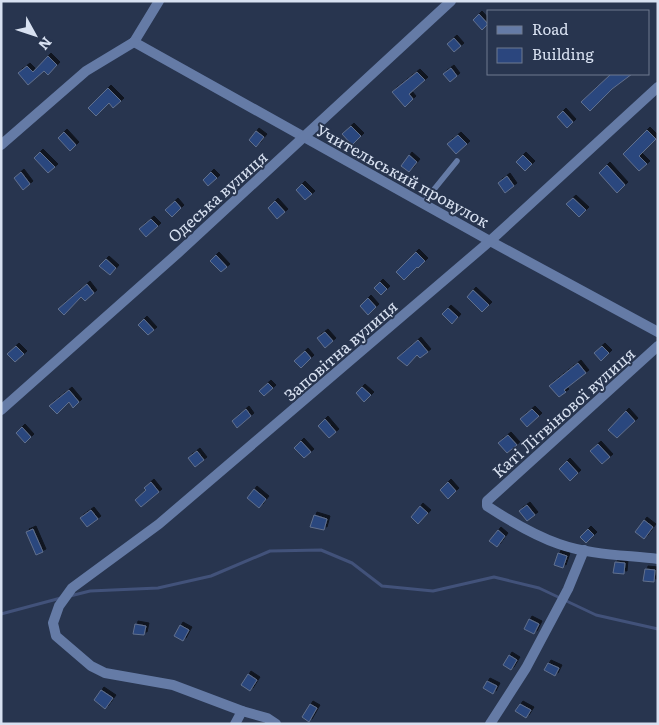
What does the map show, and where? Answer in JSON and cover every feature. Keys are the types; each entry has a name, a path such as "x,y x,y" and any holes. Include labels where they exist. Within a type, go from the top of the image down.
{"street":[{"path":"1,145 86,71 134,42 159,1"},
{"name":"Одеська вулиця","path":"1,410 171,259 451,1"},
{"name":"Учительський провулок","path":"134,42 490,241 658,332"},
{"name":"Заповітна вулиця","path":"242,711 173,685 105,673 91,666 56,636 52,623 60,606 72,588 159,524 490,241 658,87"},
{"name":"Каті Літвінової вулиця","path":"584,550 560,545 511,522 487,506 488,501 658,346"},
{"path":"490,724 526,668 568,588 584,550 658,559"},
{"path":"235,724 242,711 267,718 276,724"}],"lane":[{"path":"423,203 457,161"}],"building":[{"path":"479,14 487,25 482,30 473,20"},
{"path":"454,38 461,46 454,52 447,44"},
{"path":"48,56 57,65 48,75 44,71 28,85 18,73 27,66 33,72"},
{"path":"451,68 457,76 450,82 443,74"},
{"path":"417,72 425,80 409,94 413,99 405,107 392,92"},
{"path":"610,75 631,75 612,89 590,111 581,102"},
{"path":"108,88 121,101 113,108 109,103 96,116 88,108"},
{"path":"563,111 573,122 567,128 557,117"},
{"path":"351,126 361,136 352,145 342,134"},
{"path":"647,130 656,139 639,156 647,164 639,171 623,154"},
{"path":"256,131 264,137 256,147 249,140"},
{"path":"64,132 76,145 70,151 58,138"},
{"path":"458,135 467,144 456,154 447,144"},
{"path":"40,152 55,167 48,173 34,158"},
{"path":"409,155 417,162 409,172 401,166"},
{"path":"523,155 532,164 525,171 516,162"},
{"path":"607,165 625,185 617,193 599,173"},
{"path":"21,172 30,184 23,190 14,178"},
{"path":"211,172 217,178 208,186 203,180"},
{"path":"507,176 514,186 505,193 498,183"},
{"path":"302,184 312,194 305,200 296,190"},
{"path":"573,198 586,210 579,217 566,204"},
{"path":"175,201 181,208 172,217 165,210"},
{"path":"275,201 285,212 277,219 268,208"},
{"path":"151,219 158,226 146,237 139,229"},
{"path":"416,252 425,261 404,280 396,272"},
{"path":"216,255 227,267 221,272 210,261"},
{"path":"106,259 116,268 110,275 99,266"},
{"path":"380,282 387,289 381,295 374,288"},
{"path":"87,284 94,293 85,301 81,297 64,315 58,309"},
{"path":"473,290 489,305 482,312 467,297"},
{"path":"368,298 376,307 368,315 360,306"},
{"path":"448,308 458,317 452,324 442,314"},
{"path":"144,319 154,330 148,335 138,325"},
{"path":"325,332 333,341 325,348 317,338"},
{"path":"418,340 428,352 420,358 417,355 407,366 397,358"},
{"path":"16,346 24,354 15,362 7,354"},
{"path":"602,346 609,353 601,361 594,353"},
{"path":"305,351 311,358 301,368 294,361"},
{"path":"578,363 586,373 564,390 566,392 559,397 549,386"},
{"path":"268,383 273,388 264,396 259,391"},
{"path":"362,387 371,395 364,402 356,393"},
{"path":"69,390 79,402 73,408 69,402 57,414 49,406"},
{"path":"246,409 251,416 237,428 232,421"},
{"path":"532,409 539,416 527,427 520,419"},
{"path":"626,411 635,421 617,438 608,430"},
{"path":"325,419 336,432 329,438 318,426"},
{"path":"22,427 31,437 25,443 16,433"},
{"path":"508,435 517,445 507,453 498,443"},
{"path":"301,441 311,452 304,458 294,448"},
{"path":"598,444 610,457 602,464 590,451"},
{"path":"197,451 204,460 195,467 188,458"},
{"path":"567,461 578,473 570,481 559,469"},
{"path":"151,482 159,492 141,507 135,500 146,490 144,488"},
{"path":"448,482 456,491 448,499 440,490"},
{"path":"254,489 266,499 259,508 247,498"},
{"path":"527,505 535,515 527,521 519,511"},
{"path":"420,506 428,513 418,524 411,517"},
{"path":"91,510 98,519 87,527 80,518"},
{"path":"314,515 327,519 324,530 310,527"},
{"path":"644,520 653,527 644,539 635,532"},
{"path":"33,529 43,552 36,555 26,532"},
{"path":"588,529 594,535 586,543 580,537"},
{"path":"498,530 505,536 497,547 489,541"},
{"path":"558,553 567,556 563,568 554,565"},
{"path":"615,562 625,563 624,574 613,573"},
{"path":"645,569 655,570 654,582 643,581"},
{"path":"529,619 539,624 534,634 524,629"},
{"path":"135,624 146,626 144,635 133,634"},
{"path":"180,625 189,630 183,641 174,636"},
{"path":"509,655 517,660 511,670 503,665"},
{"path":"548,663 559,668 555,676 544,670"},
{"path":"248,674 257,680 250,691 241,685"},
{"path":"487,681 497,686 493,694 483,688"},
{"path":"101,690 113,698 105,709 94,700"},
{"path":"310,704 317,708 309,722 302,717"},
{"path":"520,704 531,710 526,718 515,711"}],"waterway":[{"path":"70,596 90,591 158,588 211,576 270,551 321,550 352,563 382,586 433,591 494,577 539,588 596,615 658,629"},
{"path":"1,614 61,598"}]}
